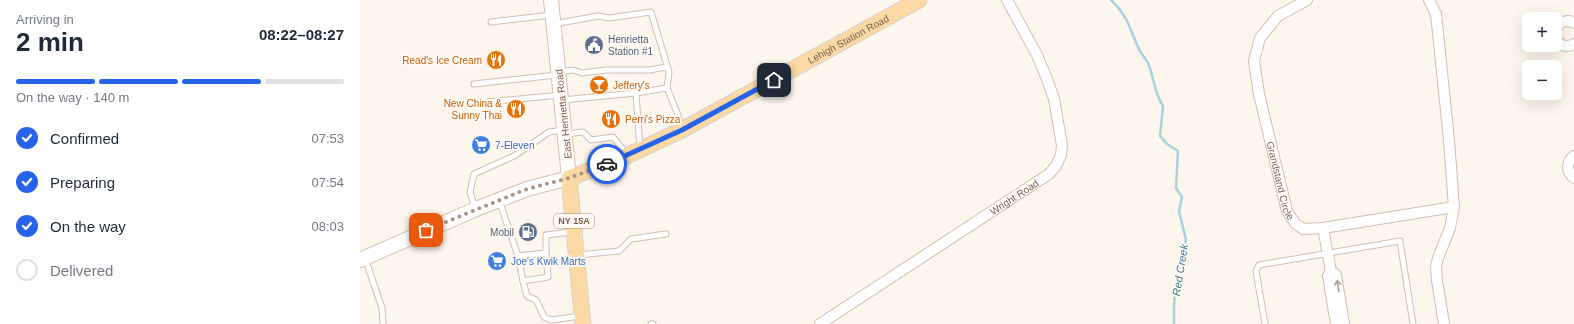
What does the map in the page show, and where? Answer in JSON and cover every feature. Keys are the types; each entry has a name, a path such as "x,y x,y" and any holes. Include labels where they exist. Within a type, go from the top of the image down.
{"main road":[{"name":"East Henrietta Road","path":"551,0 583,320"},
{"name":"Lehigh Station Road","path":"362,259 476,209 527,189 569,178 634,153 682,130 919,0"}],"street":[{"name":"Wright Road","path":"820,324 1043,178 1056,166 1061,155 1062,145 1054,99 1037,55 1006,0"},
{"name":"Grandstand Circle","path":"1307,0 1278,16 1260,38 1254,61 1259,94 1288,211 1295,223 1303,229 1323,228 1454,208"},
{"path":"1428,0 1436,14 1449,140 1454,208 1450,228 1436,266 1444,324"},
{"path":"1562,22 1569,21 1574,23"},
{"path":"1562,45 1567,46 1574,44"},
{"path":"1574,156 1570,160 1568,169 1569,173 1574,178"},
{"path":"1323,228 1331,270 1336,275 1344,324"},
{"path":"1331,270 1328,276 1336,324"}],"lane":[{"path":"491,22 598,16 609,18 651,12 669,72 667,88 678,115 682,130"},
{"path":"474,84 559,74 574,70 582,72 649,70 667,67"},
{"path":"487,102 636,93 667,88"},
{"path":"634,153 636,93"},
{"path":"476,209 470,192 474,174 514,156 549,132 583,132 591,140 613,137 634,153"},
{"path":"499,200 518,256 526,296 536,300 544,317 551,320 583,320"},
{"path":"523,281 548,277 546,235 575,232"},
{"path":"577,255 619,251 632,239 666,234"},
{"path":"1265,324 1256,271 1259,265 1400,241 1413,324"},
{"path":"518,256 546,253"},
{"path":"362,259 382,308 383,324"}],"waterway":[{"name":"Red Creek","path":"1111,0 1125,17 1139,49 1150,68 1158,96 1163,106 1160,136 1167,144 1178,151 1176,188 1182,197 1179,211 1186,240 1176,282 1174,324"}],"way so far":[{"path":"426,230 527,189 569,178 607,164"}],"place":[{"name":"Henrietta Station #1","path":"594,45"},
{"name":"Read's Ice Cream","path":"496,60"},
{"name":"Jeffery's","path":"599,85"},
{"name":"New China & Sunny Thai","path":"516,109"},
{"name":"Perri's Pizza","path":"611,119"},
{"name":"7-Eleven","path":"481,145"},
{"name":"Mobil","path":"528,232"},
{"name":"Joe's Kwik Marts","path":"497,261"}],"route":[{"path":"607,164 628,156 682,130 774,80"}]}
